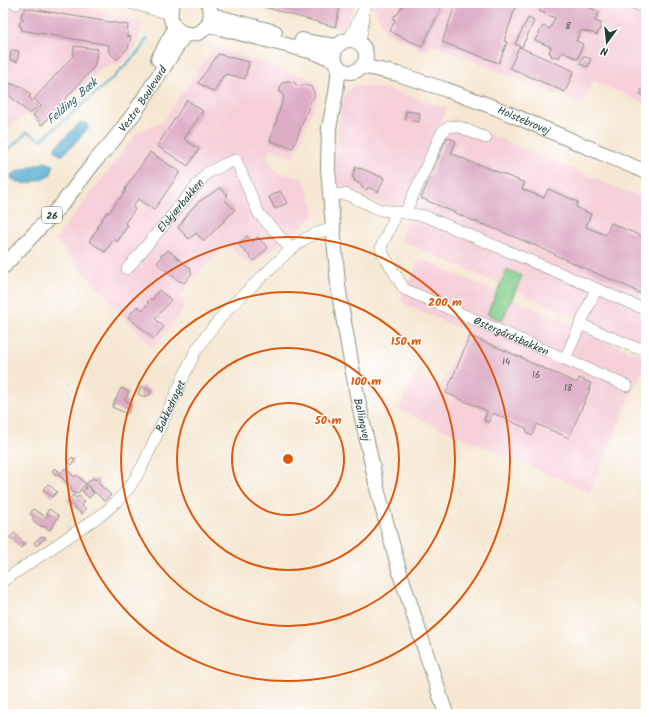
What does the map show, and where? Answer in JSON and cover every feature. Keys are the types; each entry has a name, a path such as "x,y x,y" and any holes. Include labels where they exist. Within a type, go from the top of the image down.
{"main road":[{"path":"172,6 171,19 180,31 191,34 198,33 203,30 209,14"},
{"name":"Holstebrovej","path":"209,14 315,43 496,108 646,172"},
{"name":"Vestre Boulevard","path":"3,267 62,204 96,160 149,74 180,31"},
{"name":"Ballingvej","path":"350,56 336,93 328,138 328,169 341,305 357,395 378,492 400,573 446,714"}],"street":[{"path":"130,3 172,6"},
{"path":"632,3 646,7"},
{"path":"350,56 366,5"},
{"name":"Østergårdsbakken","path":"486,138 460,127 450,126 442,132 400,212 393,221 381,247 383,254 404,289 627,386"},
{"name":"Elskjærbakken","path":"128,269 207,173 236,160 259,214 291,249"},
{"path":"331,195 345,194 381,210 425,216 644,309"},
{"name":"Bakkedraget","path":"3,581 104,513 116,502 129,488 142,467 195,352 229,308 291,249 316,233 334,228"},
{"path":"565,359 596,289"},
{"path":"580,324 634,347 640,348 646,346"}],"shaded area":[{"path":"3,3 69,3 144,22 136,47 120,63 102,68 42,126 26,114 3,135"},
{"path":"242,3 356,3 344,30"},
{"path":"359,3 646,3 646,104 593,80 583,105 431,44 427,52 385,32 375,8"},
{"path":"214,47 315,81 318,95 294,157 272,150 266,156 278,173 304,179 316,215 251,267 227,243 200,272 179,298 186,306 153,349 55,240 137,133 163,121"},
{"path":"354,85 387,89 447,108 408,199 400,207 385,206 339,185 335,166 342,102 346,92"},
{"path":"453,118 646,200 646,335 641,340 628,340 399,240"},
{"path":"419,258 646,358 590,492 399,410 414,376 441,387 466,331 400,302"}],"green space":[{"path":"507,269 522,276 502,321 487,314"}],"water":[{"path":"80,122 87,124 88,129 63,155 60,155 55,151 55,147"},
{"path":"45,162 54,165 51,174 46,178 26,184 15,181 11,178 11,175 16,172"}],"building":[{"path":"250,3 341,3 335,27"},
{"path":"404,3 431,3 441,8 422,47 390,31 395,20 393,19 395,15 397,15"},
{"path":"456,3 517,3 504,41 507,42 499,63 442,42"},
{"path":"543,3 580,3 599,12 595,21 602,24 597,35 581,30 576,41 583,44 578,59 562,52 559,58 557,56 552,57 549,53 551,47 535,40 543,26 550,29 555,18 539,11"},
{"path":"25,8 128,25 127,36 131,37 128,48 117,60 108,51 109,45 21,30 22,27 19,26 20,21 23,21 23,18 21,17"},
{"path":"528,18 534,21 522,47 515,44"},
{"path":"74,46 98,49 94,67 42,125 33,115 41,106 34,99 73,56"},
{"path":"519,47 574,71 565,92 510,68"},
{"path":"11,50 19,51 17,62 10,60"},
{"path":"218,54 249,62 245,79 227,74 223,76 214,92 198,83"},
{"path":"583,56 591,59 588,67 580,64"},
{"path":"646,80 646,97 640,94"},
{"path":"283,82 294,82 296,85 311,87 314,92 314,97 311,101 293,148 270,141 284,96 280,92 280,87"},
{"path":"7,83 21,86 31,95 29,97 38,106 30,114 5,92"},
{"path":"187,100 203,111 184,139 199,149 188,166 157,146"},
{"path":"406,111 420,113 419,122 405,120"},
{"path":"447,137 456,141 451,153 525,183 522,189 544,198 548,189 578,202 576,207 591,214 586,227 606,235 611,223 646,238 646,296 555,254 421,198"},
{"path":"150,152 180,172 154,210 138,199 132,207 135,209 125,223 128,225 117,242 114,239 105,252 89,241 107,212 109,213 119,198 120,199"},
{"path":"356,167 384,178 378,192 368,187 367,190 361,187 362,185 354,181 355,179 352,177"},
{"path":"220,188 228,195 224,199 235,210 204,241 196,233 189,239 178,228 191,209 200,201"},
{"path":"280,191 287,203 275,209 269,197"},
{"path":"247,236 253,242 258,237 268,248 254,261 238,244"},
{"path":"168,250 191,269 190,270 192,273 184,283 181,281 180,282 157,263 161,258 161,255"},
{"path":"159,290 171,300 155,319 164,327 154,339 128,317 137,306 143,310 148,303 147,302 150,299 152,300"},
{"path":"470,336 577,383 579,378 591,383 590,389 569,438 537,424 532,436 527,433 526,428 493,413 488,423 484,420 487,411 446,393"},
{"path":"141,386 151,391 149,396 145,395 145,397 138,394"},
{"path":"121,388 129,392 125,400 128,401 128,404 131,406 128,414 112,407"},
{"path":"72,457 75,460 72,465 68,462"},
{"path":"55,468 61,473 65,468 75,477 77,475 94,493 89,498 82,491 86,488 84,485 80,491 75,494 71,490 72,488 59,475 58,476 52,471"},
{"path":"93,478 95,480 98,478 98,483 111,495 104,501 86,484"},
{"path":"48,484 57,492 52,497 43,489"},
{"path":"73,495 76,498 79,496 85,501 81,505 86,509 82,514 67,501"},
{"path":"33,509 47,518 49,515 46,514 49,509 59,516 50,530 43,526 42,527 32,520 34,517 30,514"},
{"path":"15,533 25,544 20,548 10,537"},
{"path":"42,536 46,538 36,546 34,542"}],"waterway":[{"name":"Felding Bæk","path":"3,155 27,132 41,140 113,78 143,47 147,38"}]}
